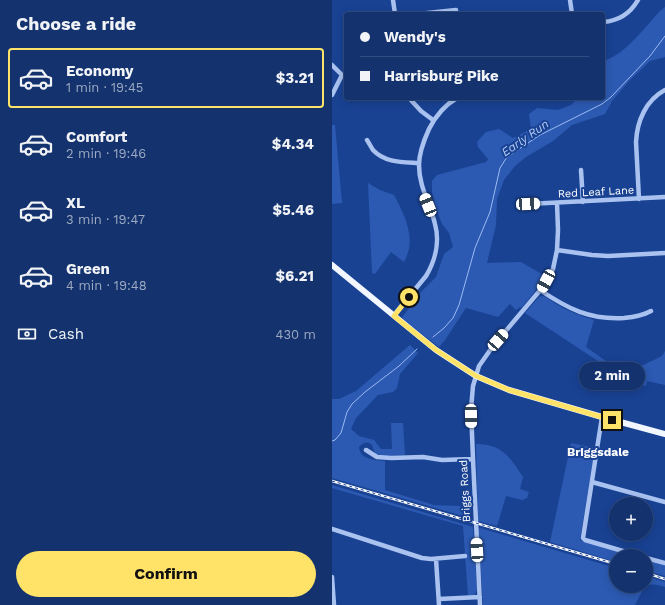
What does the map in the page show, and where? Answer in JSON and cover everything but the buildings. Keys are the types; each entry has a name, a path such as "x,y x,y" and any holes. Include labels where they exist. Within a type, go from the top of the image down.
{"main road":[{"path":"332,265 436,350 476,376 509,390 665,434"}],"street":[{"path":"393,0 395,12"},
{"path":"570,0 572,12"},
{"path":"605,22 614,20 626,14 638,0"},
{"path":"437,12 456,10"},
{"path":"332,65 344,75 332,94"},
{"path":"639,199 636,142 638,124 648,105 654,98 665,90"},
{"path":"411,100 421,111 433,120"},
{"path":"394,316 426,276 433,263 438,239 436,225 422,187 419,163 424,140 433,120 454,100"},
{"path":"367,140 372,149 389,160 419,163"},
{"path":"581,170 583,202"},
{"name":"Red Leaf Lane","path":"528,204 665,197"},
{"name":"Briggs Road","path":"480,605 472,459 471,409 473,386 480,366 493,346 540,290 552,269 558,250 557,203"},
{"path":"558,250 608,256 665,253"},
{"path":"540,290 562,305 592,316 617,318 635,317 645,315 651,311"},
{"path":"602,417 583,538 616,549"},
{"path":"366,450 377,457 423,457 442,460 472,459"},
{"path":"592,482 665,502"},
{"path":"332,529 422,558 465,556"},
{"path":"436,558 439,602 480,597"},
{"path":"653,560 665,563"},
{"path":"332,577 334,605"}],"shaded area":[{"path":"665,7 665,57 650,61 629,81 612,101 605,114 572,125 553,141 526,157 515,166 504,180 497,199 496,225 487,263 521,262 545,276 540,285 521,308 520,307 516,310 510,304 498,317 466,308 439,347 402,317 416,297 436,277 444,254 453,247 449,233 442,224 434,203 432,181 437,175 486,162 488,159 478,147 477,142 486,132 499,129 513,138 531,129 529,114 537,108 558,110 571,105 576,100 605,100 605,60 627,47"},
{"path":"332,125 335,125 342,203 332,204"},
{"path":"368,183 380,190 394,195 405,219 409,236 408,253 404,262 391,252 375,274 372,273"},
{"path":"543,296 569,311 594,320 586,347 606,361 635,369 662,356 665,351 665,385 647,381 646,386 630,382 525,313 539,297"},
{"path":"410,345 418,353 400,374 397,388 393,392 378,395 356,418 351,429 359,436 374,440 381,449 392,449 391,423 403,423 405,455 379,455 375,452 372,445 367,442 363,443 359,447 362,455 385,461 385,490 434,505 459,506 471,510 470,513 463,516 332,478 332,399 339,399 356,391"},
{"path":"571,443 595,448 580,540 610,549 609,560 550,542"},
{"path":"476,444 492,446 504,453 514,463 523,477 520,489 529,492 527,498 522,500 506,496 497,526 478,521"},
{"path":"332,485 473,527 477,590 474,596 468,596 463,526 332,488"},
{"path":"480,528 609,566 609,593 642,593 635,605 483,605 478,529"},
{"path":"653,562 665,565 665,576 653,573"},
{"path":"653,578 665,582 665,587 653,584"}],"waterway":[{"name":"Early Run","path":"433,337 453,318 459,305 475,248 490,212 500,168 507,157 540,135 602,104 611,97 650,56 665,36"},
{"name":"Early Run","path":"332,441 335,440 341,433 347,412 352,404 399,366 417,349"}],"railway":[{"path":"332,481 609,562"},
{"path":"653,575 665,579"}],"district":[{"name":"Briggsdale","path":"598,452"}],"route":[{"path":"409,297 394,316 436,350 476,376 509,390 612,420"}]}
